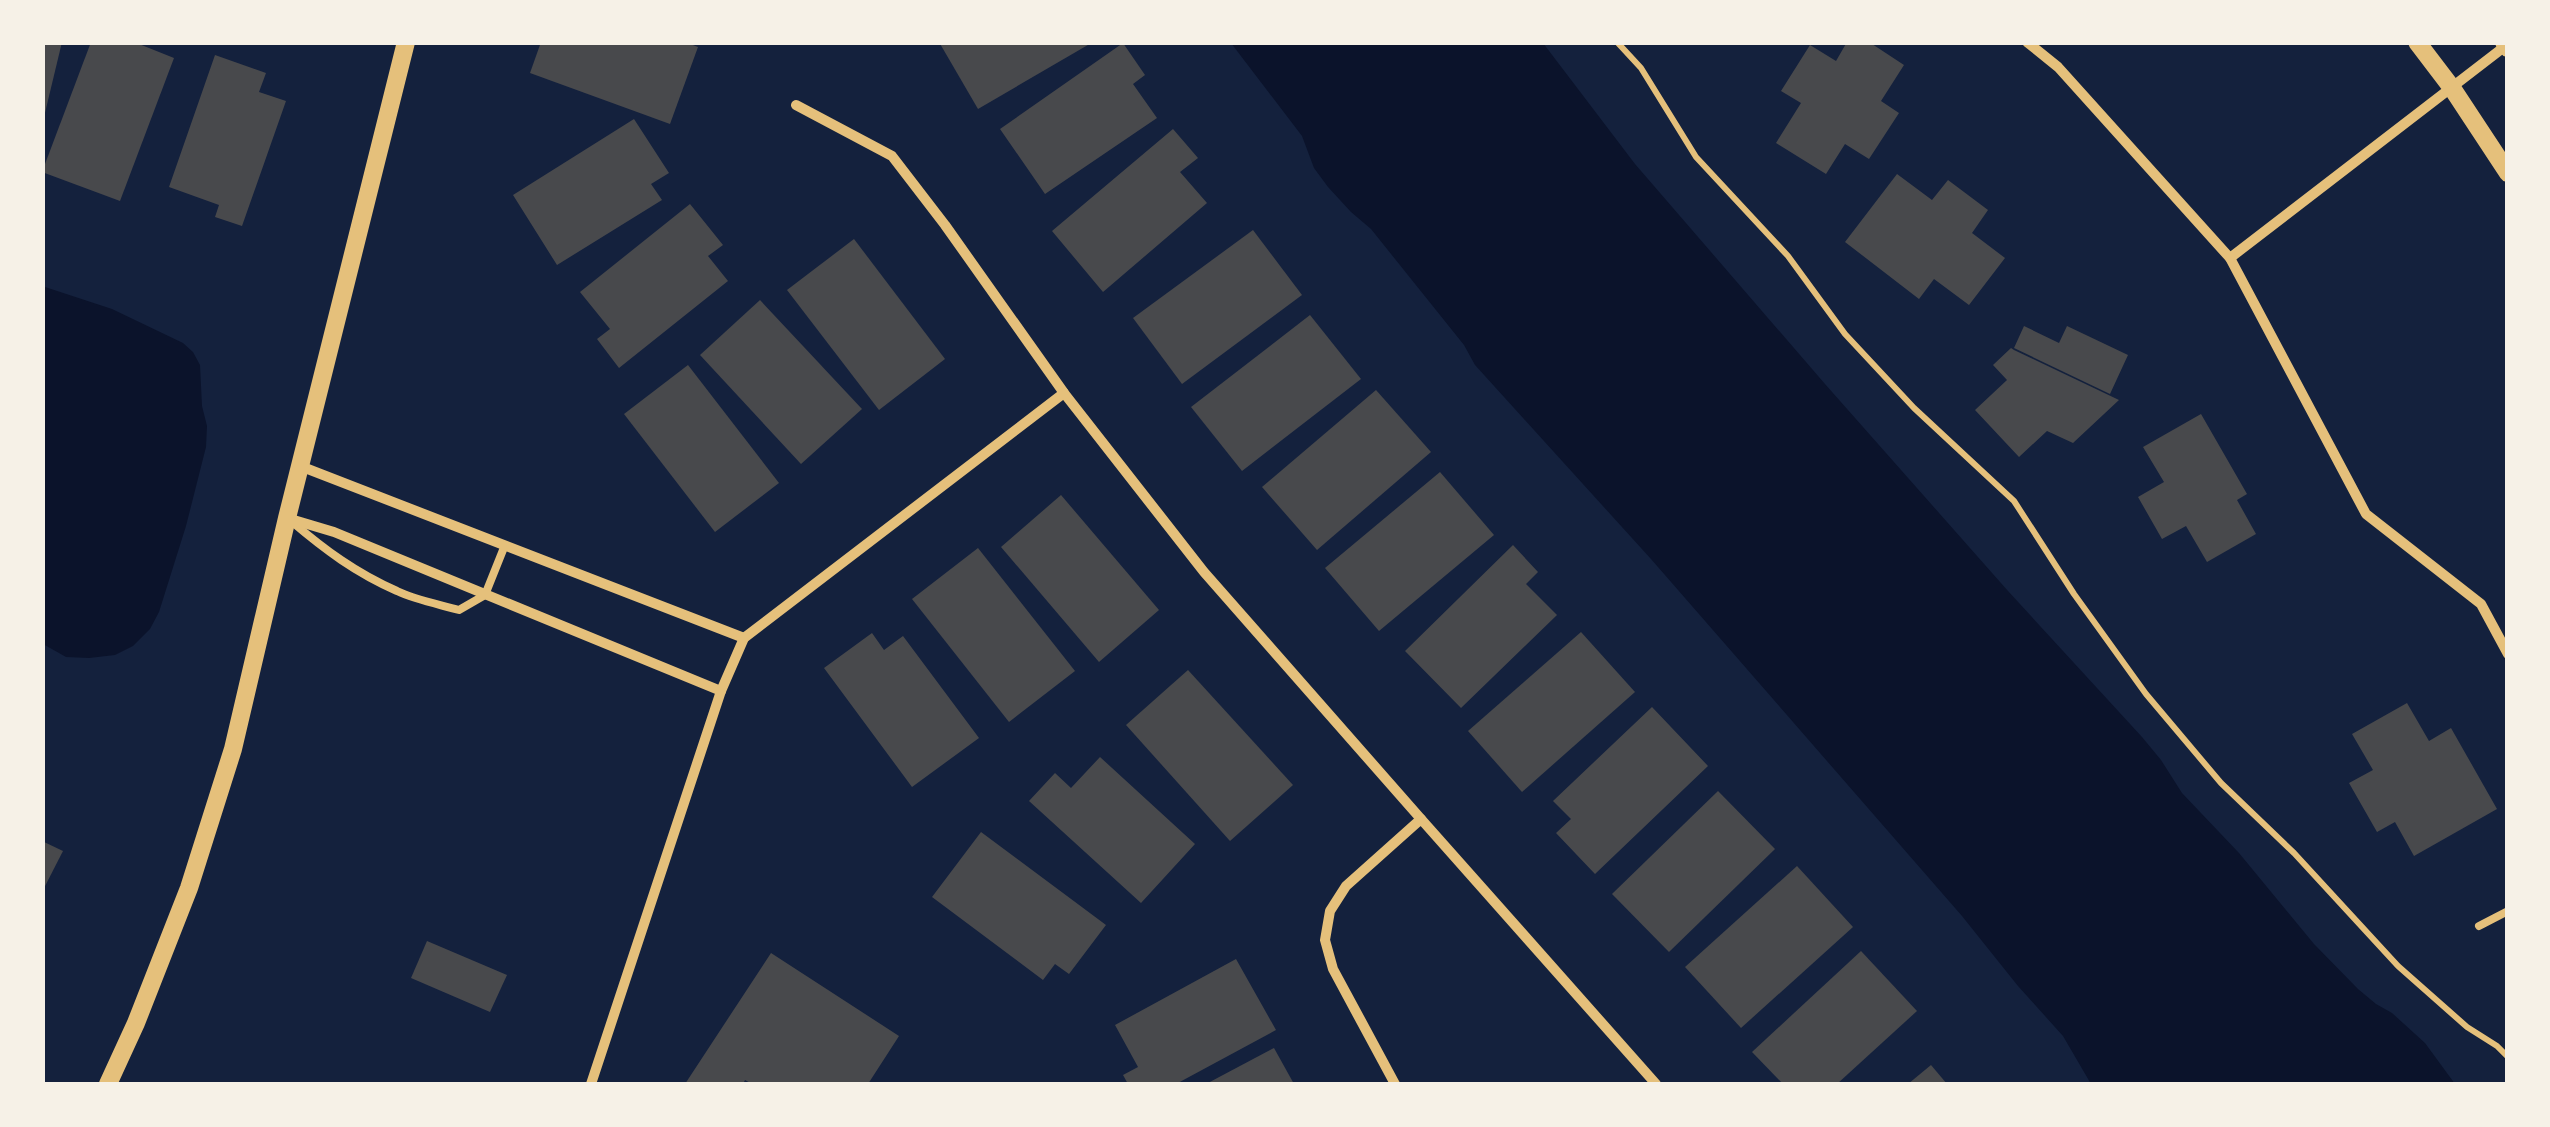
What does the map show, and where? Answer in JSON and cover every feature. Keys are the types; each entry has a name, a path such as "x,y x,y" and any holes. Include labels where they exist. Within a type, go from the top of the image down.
{"street":[{"path":"108,1084 136,1023 194,870 232,749 406,42"},
{"path":"2027,42 2058,67 2230,258 2366,514 2481,604 2508,654"},
{"path":"2417,42 2508,174"},
{"path":"2230,258 2506,45"},
{"path":"796,106 892,156 946,224 1064,394 1204,572 1656,1084"},
{"path":"591,1084 721,691 744,638 1064,394"},
{"path":"300,466 744,638"},
{"path":"287,518 334,532 721,691"},
{"path":"1395,1084 1333,969 1325,940 1330,910 1346,886 1421,820"}],"lane":[{"path":"287,518 331,556 400,593 458,610 485,595 505,545"},
{"path":"2479,926 2508,911"}],"path":[{"path":"1617,42 1641,68 1696,157 1788,256 1845,334 1914,408 2014,501 2146,694 2221,783 2294,853 2398,966 2467,1027 2508,1057"}],"water":[{"path":"1231,43 1543,43 1635,164 2008,591 2142,737 2182,793 2239,853 2314,944 2358,989 2425,1043 2455,1084 2091,1084 2063,1036 1962,916 1651,559 1475,365 1464,345 1371,229 1328,187 1314,168 1302,136"},
{"path":"42,286 112,309 183,343 200,365 206,447 186,526 150,629 133,646 115,655 66,657 43,644"}],"building":[{"path":"42,42 62,42 44,117 42,117"},
{"path":"91,42 134,42 174,58 120,201 42,172"},
{"path":"541,42 685,42 698,47 670,124 530,73"},
{"path":"939,42 1093,42 978,109"},
{"path":"1847,42 1869,42 1904,65 1881,101 1899,113 1869,159 1845,144 1826,174 1776,143 1801,103 1781,91 1810,45 1836,61"},
{"path":"1123,43 1145,75 1133,84 1157,118 1045,194 1000,129"},
{"path":"215,55 266,73 259,92 286,101 242,226 215,217 219,205 169,187"},
{"path":"634,119 669,173 651,184 662,200 557,265 513,195"},
{"path":"1173,129 1198,158 1180,172 1207,203 1103,292 1052,231"},
{"path":"1897,174 1932,200 1948,180 1988,210 1972,233 2005,258 1969,305 1934,279 1919,299 1845,242"},
{"path":"690,204 723,245 708,256 728,281 619,368 597,339 610,329 580,292"},
{"path":"1253,230 1302,295 1182,384 1133,318"},
{"path":"854,239 945,359 879,410 787,290"},
{"path":"760,300 862,409 801,464 700,355"},
{"path":"1310,315 1361,379 1242,471 1191,407"},
{"path":"2024,326 2059,343 2067,326 2128,355 2110,394 2014,348"},
{"path":"2011,348 2119,400 2073,443 2047,431 2019,457 1975,410 2007,380 1993,365"},
{"path":"688,365 779,483 715,532 624,414"},
{"path":"1376,390 1431,452 1317,550 1262,487"},
{"path":"2201,414 2247,494 2237,500 2256,534 2207,562 2186,526 2162,539 2138,497 2164,482 2143,447"},
{"path":"1440,472 1494,535 1379,631 1325,568"},
{"path":"1061,495 1159,610 1099,662 1001,547"},
{"path":"1513,545 1538,572 1526,584 1557,615 1461,708 1405,651"},
{"path":"978,548 1075,671 1009,722 912,599"},
{"path":"1581,632 1635,692 1522,792 1468,731"},
{"path":"872,633 884,650 903,636 979,738 912,787 824,668"},
{"path":"1188,670 1293,785 1230,841 1126,725"},
{"path":"2407,703 2429,741 2451,728 2497,809 2414,856 2395,822 2377,832 2349,783 2373,770 2352,734"},
{"path":"1652,707 1708,766 1595,874 1556,833 1571,819 1553,801"},
{"path":"1100,757 1195,844 1141,903 1029,801 1055,773 1071,788"},
{"path":"1718,791 1775,849 1669,952 1612,894"},
{"path":"981,832 1106,925 1069,974 1055,964 1043,980 932,897"},
{"path":"42,841 63,851 42,892"},
{"path":"1797,866 1853,927 1741,1028 1685,967"},
{"path":"427,941 507,975 490,1012 411,978"},
{"path":"1861,951 1917,1011 1837,1084 1783,1084 1752,1052"},
{"path":"771,953 899,1036 868,1084 752,1084 745,1080 743,1084 685,1084"},
{"path":"1236,959 1276,1030 1176,1084 1128,1084 1123,1075 1138,1067 1115,1025"},
{"path":"1274,1048 1294,1084 1206,1084"},
{"path":"1931,1065 1947,1084 1908,1084"}]}
